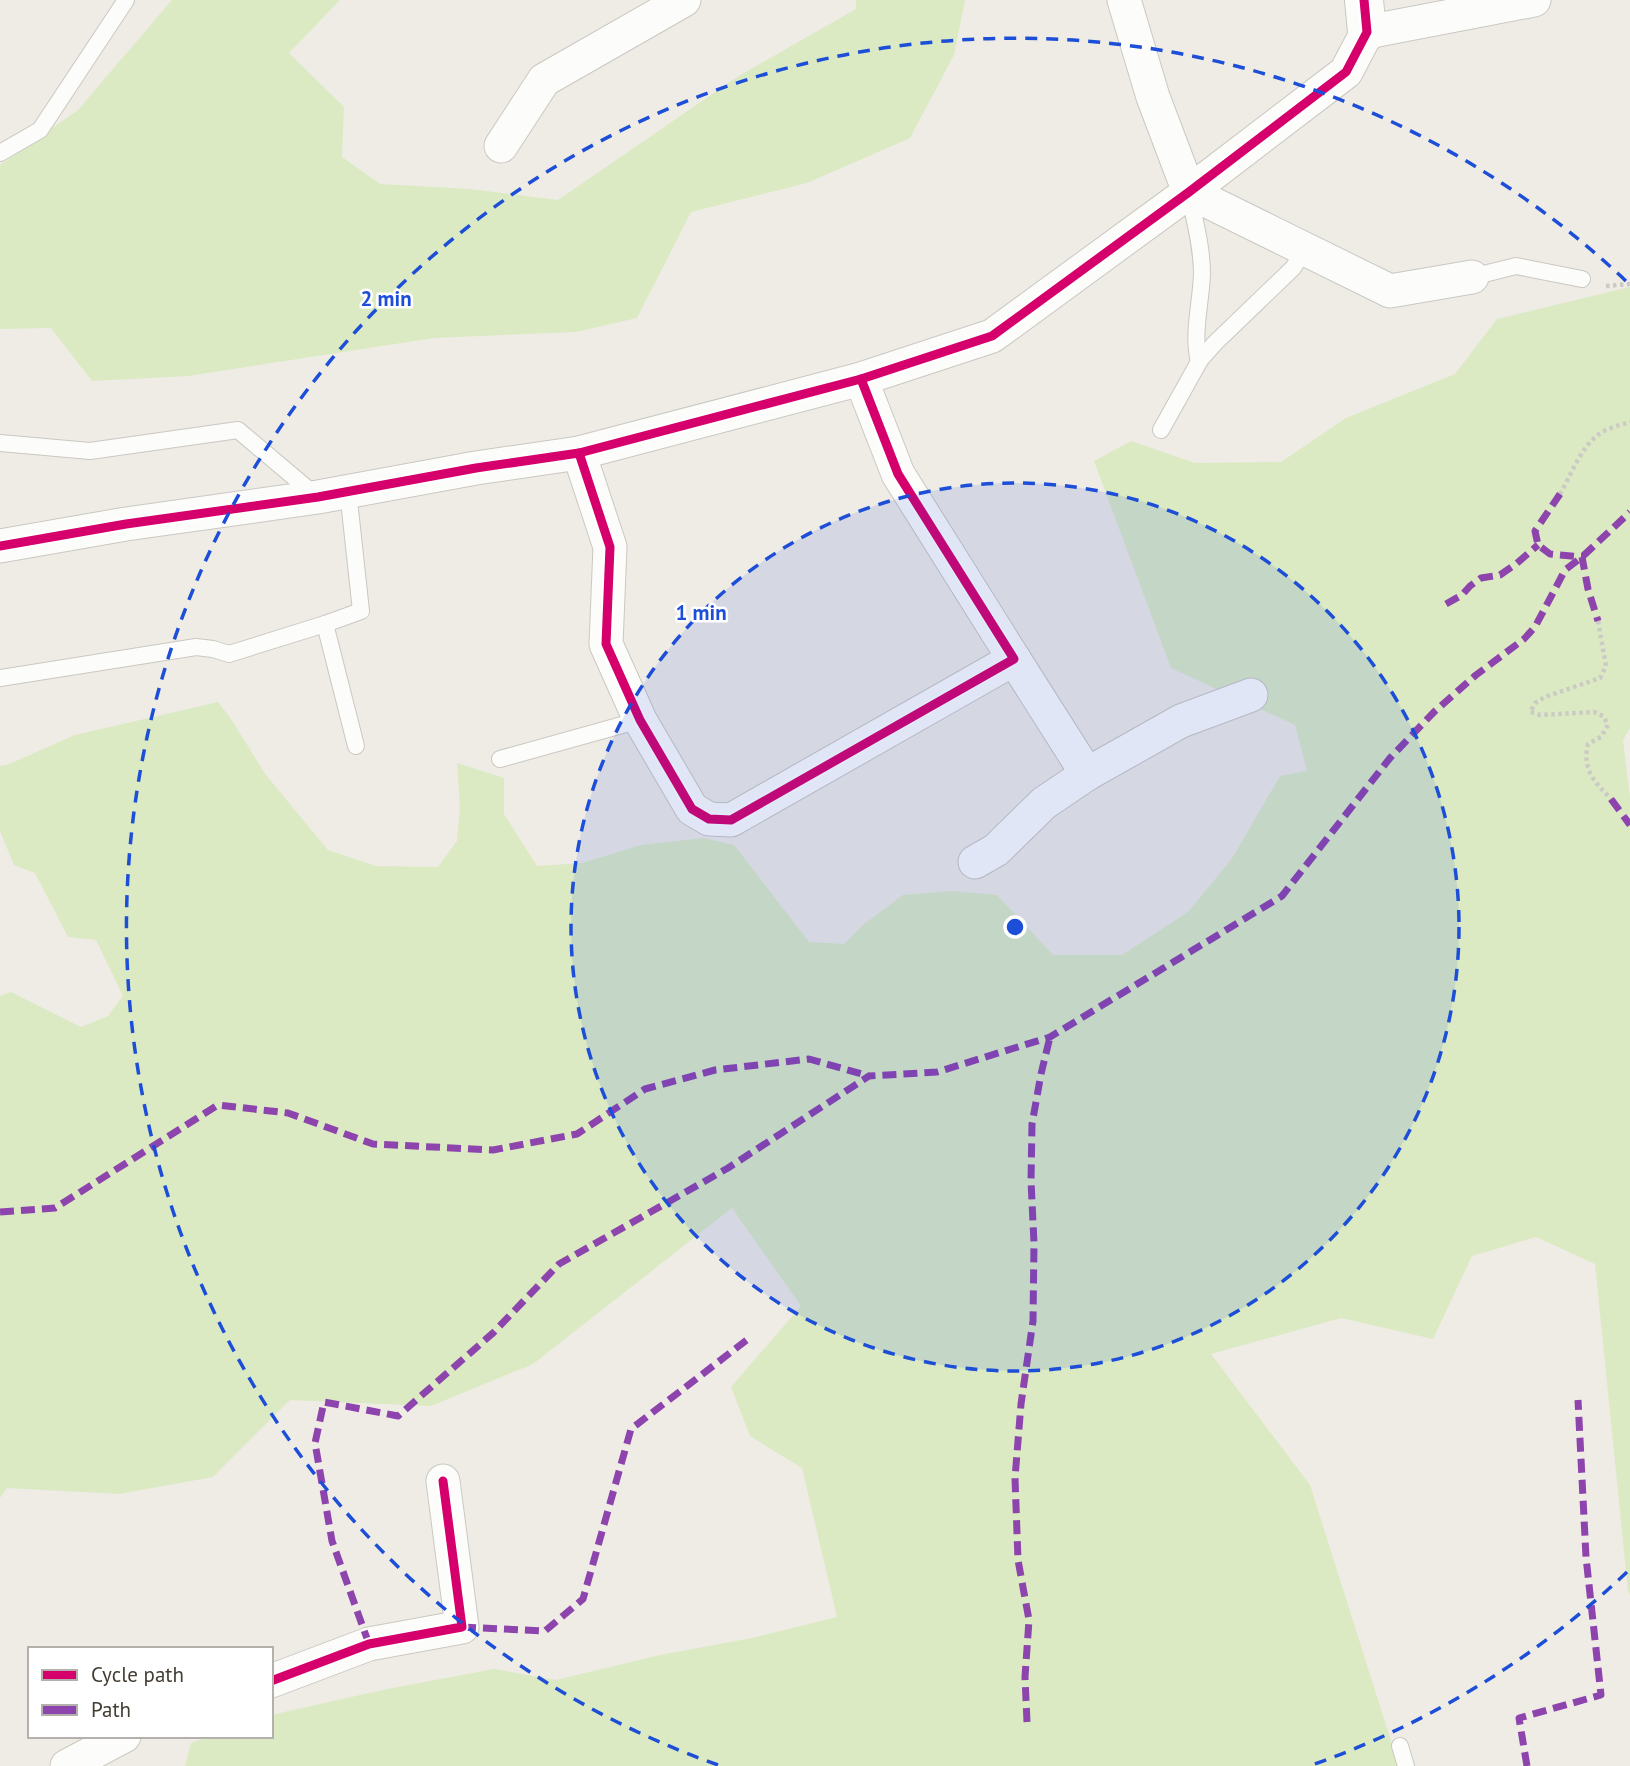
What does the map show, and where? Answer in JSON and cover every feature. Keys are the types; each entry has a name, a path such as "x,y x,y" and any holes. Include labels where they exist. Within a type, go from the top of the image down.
{"street":[{"path":"500,146 544,80 684,0"},
{"path":"1124,0 1153,97 1189,192 1390,290 1472,277"},
{"path":"0,546 579,453 861,379 992,336 1189,192 1346,72 1365,16 1534,0"},
{"path":"861,379 898,474 1087,774"},
{"path":"579,453 610,547 606,644 639,720 692,809 709,819 730,820 1014,660"},
{"path":"975,862 996,850 1044,803 1087,774 1181,721 1251,695"},
{"path":"273,1680 369,1644 462,1627 443,1480"},
{"path":"67,1766 120,1738"}],"lane":[{"path":"0,152 40,130 126,0"},
{"path":"1189,192 1201,254 1202,275 1196,349 1199,362"},
{"path":"1161,429 1199,362 1215,343 1293,268 1305,248"},
{"path":"1472,277 1516,266 1582,279"},
{"path":"0,443 90,451 238,430 333,494 362,611 229,654 196,647 0,678"},
{"path":"325,624 356,746"},
{"path":"500,759 639,720"},
{"path":"1400,1746 1406,1766"}],"path":[{"path":"1560,494 1587,447 1599,434 1630,422"},
{"path":"1598,621 1606,666 1601,678 1545,697 1535,703 1530,712 1540,715 1594,712 1603,716 1608,725 1601,737 1588,744 1585,757 1592,779 1611,799"}],"green space":[{"path":"172,0 340,0 289,53 344,107 342,157 380,184 470,189 558,200 737,77 856,9 856,0 965,0 954,55 910,138 807,183 691,212 637,318 576,332 434,338 188,376 92,381 51,328 0,329 0,165 78,110"},
{"path":"1630,287 1630,728 1623,740 1630,797 1630,1595 1595,1264 1536,1237 1472,1256 1433,1339 1341,1318 1211,1354 1310,1485 1399,1766 185,1766 191,1743 205,1738 273,1738 273,1715 494,1669 556,1680 837,1617 802,1468 750,1436 731,1387 801,1306 732,1208 533,1364 431,1406 290,1400 213,1477 119,1494 7,1488 0,1498 0,996 11,992 81,1027 108,1016 123,996 96,940 68,937 35,873 14,865 0,831 0,766 75,735 218,702 266,775 328,850 376,866 438,867 457,841 460,808 457,763 504,778 504,814 537,866 582,863 641,845 704,838 734,845 809,942 844,944 863,925 903,895 951,891 997,895 1053,955 1122,955 1188,912 1231,860 1280,776 1307,771 1295,725 1171,668 1094,461 1131,441 1195,463 1281,462 1346,418 1455,374 1497,319"}],"marked path":[{"path":"1560,494 1535,531 1538,545 1550,554 1582,557 1598,621"},
{"path":"369,1644 332,1541 315,1443 324,1402 398,1416 493,1333 559,1264 728,1168 869,1076 937,1072 1050,1037 1282,896 1390,758 1434,712 1476,675 1524,639 1535,627 1565,570 1630,512"},
{"path":"1446,604 1462,595 1481,578 1500,575 1538,545"},
{"path":"1611,799 1630,825"},
{"path":"1027,1722 1025,1677 1029,1620 1018,1560 1015,1478 1021,1404 1033,1321 1032,1124 1050,1037"},
{"path":"0,1212 55,1208 218,1105 288,1113 373,1144 493,1150 577,1134 645,1089 715,1070 809,1059 869,1076"},
{"path":"462,1627 545,1631 583,1599 631,1429 752,1336"},
{"path":"1527,1766 1519,1718 1601,1695 1586,1557 1578,1400"}],"cycle path":[{"path":"0,546 579,453 861,379 992,336 1189,192 1346,72 1367,32 1364,0"},
{"path":"579,453 610,547 606,644 640,720 692,809 709,819 731,820 1014,659 898,474 861,379"},
{"path":"273,1680 369,1644 462,1627 443,1481"}]}
